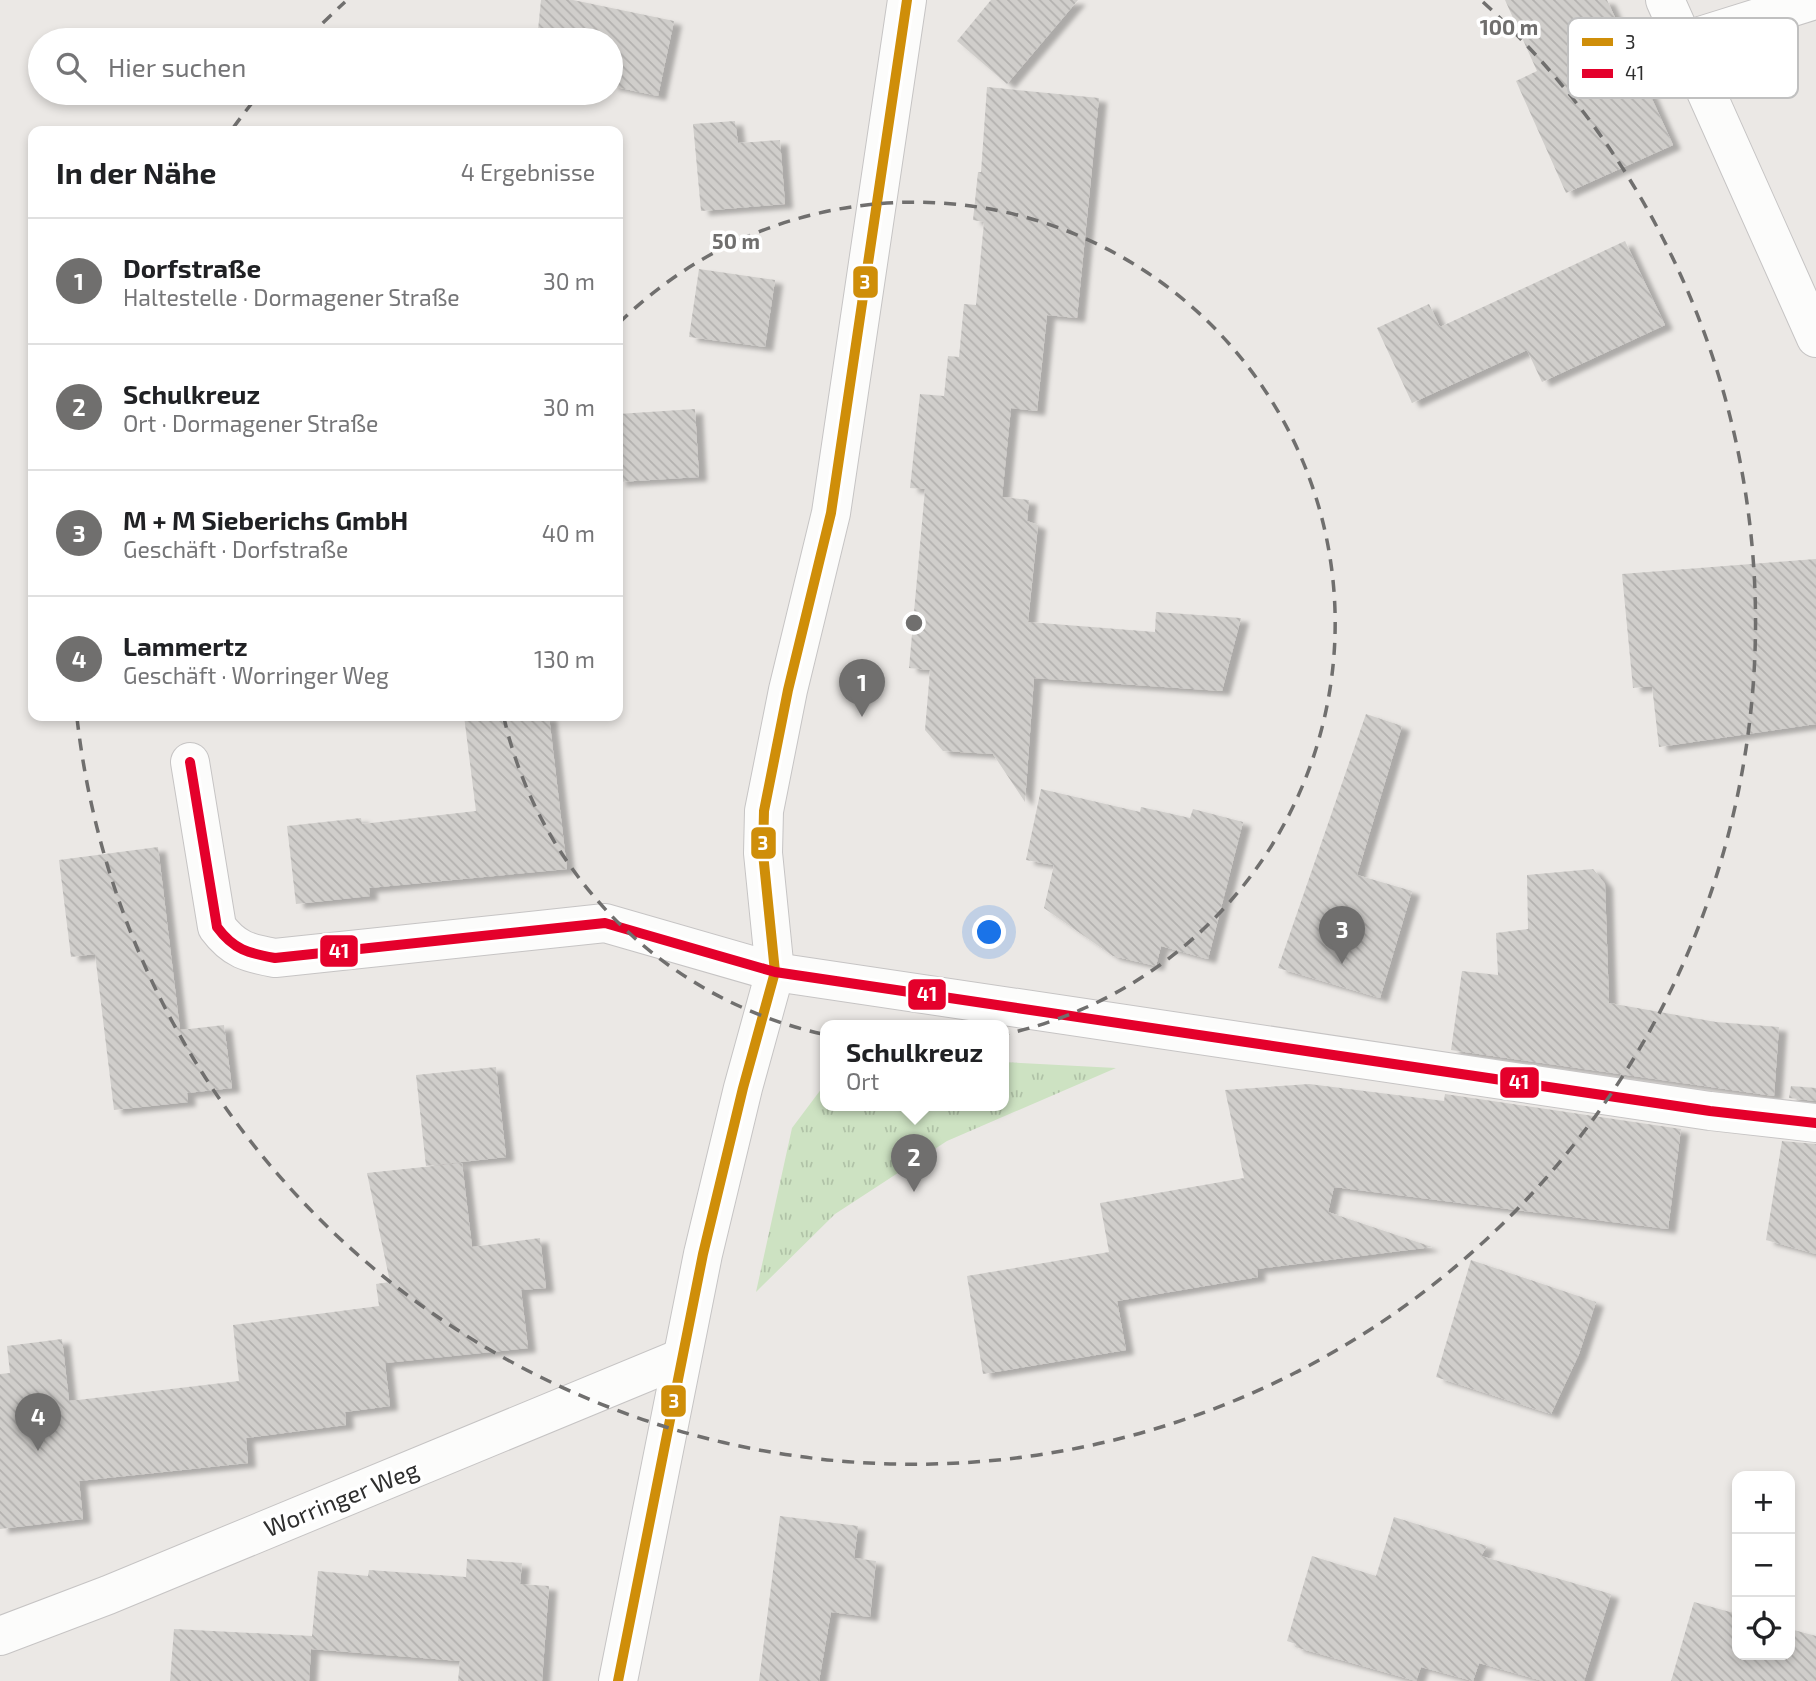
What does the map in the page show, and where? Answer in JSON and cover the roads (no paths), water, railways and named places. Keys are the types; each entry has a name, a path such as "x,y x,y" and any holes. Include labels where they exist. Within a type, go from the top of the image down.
{"street":[{"path":"618,1681 703,1254 775,972 763,853 764,811 788,690 831,513 908,0"},
{"path":"1665,0 1673,18"},
{"path":"1757,18 1815,0"},
{"path":"1709,98 1816,338"},
{"path":"190,762 217,927 228,942 248,953 275,958 605,923 775,972 1710,1111 1816,1123"},
{"name":"Worringer Weg","path":"0,1636 108,1595 681,1357"}],"place":[{"name":"Dorfstraße","path":"862,717"},
{"name":"M + M Sieberichs GmbH","path":"1342,964"},
{"name":"Schulkreuz","path":"914,1192"},
{"name":"Lammertz","path":"38,1451"}]}
